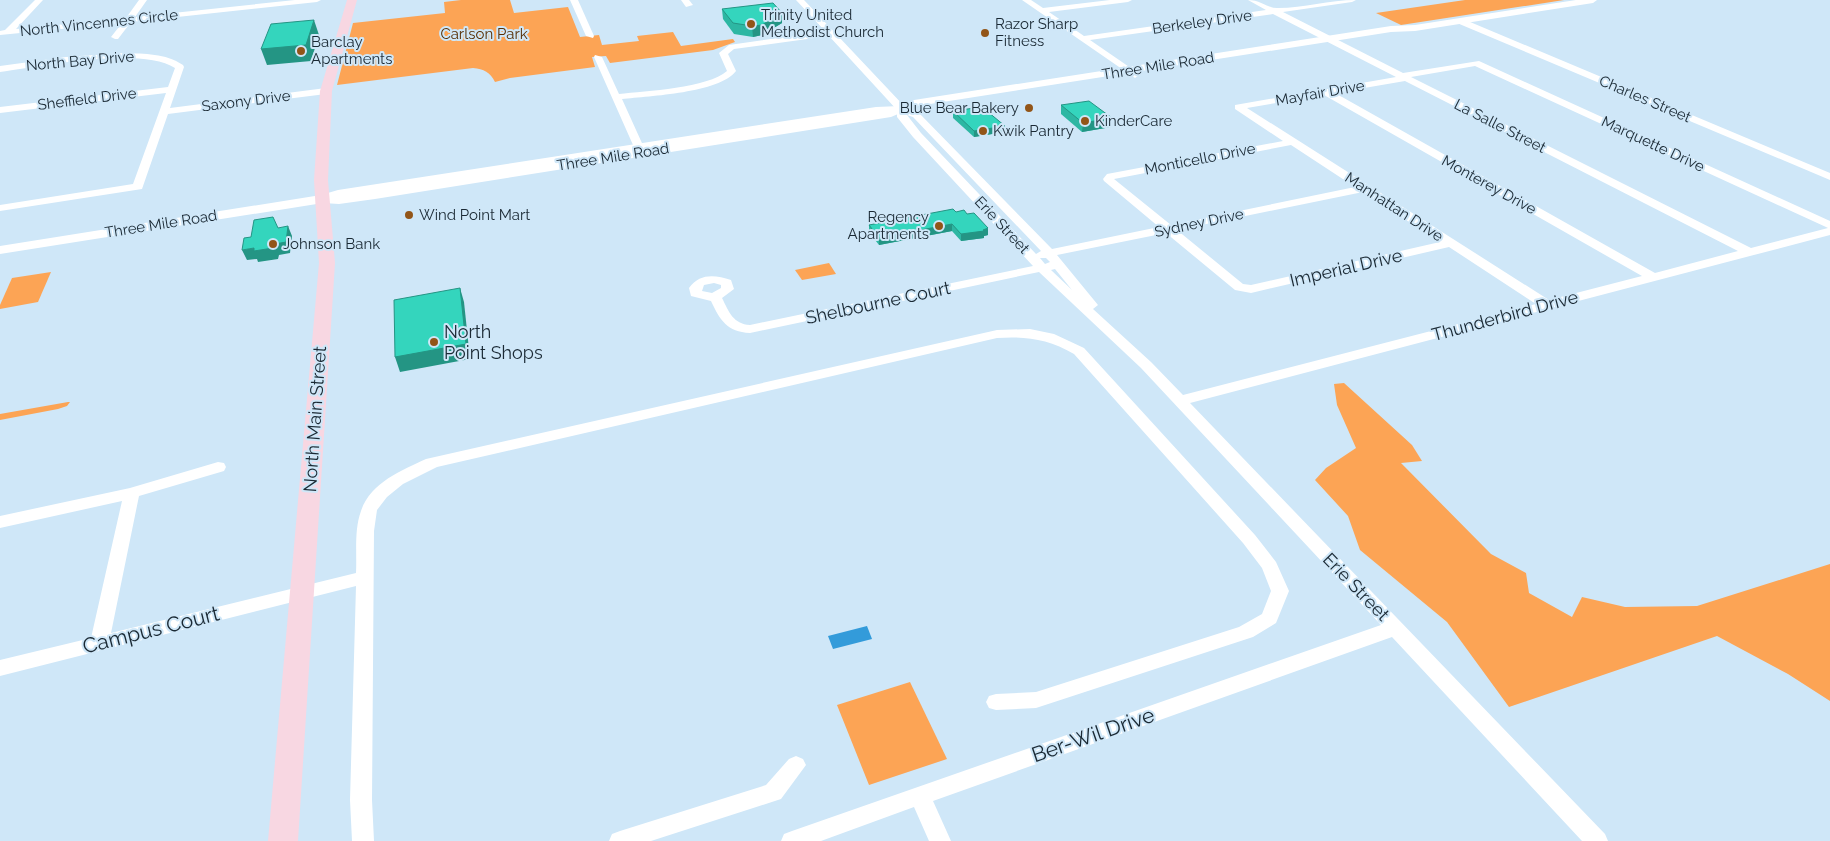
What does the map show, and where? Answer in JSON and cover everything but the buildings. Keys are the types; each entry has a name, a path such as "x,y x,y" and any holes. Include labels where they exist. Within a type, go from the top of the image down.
{"main road":[{"name":"North Main Street","path":"283,841 327,263 321,180 326,91 352,0"}],"street":[{"path":"4,33 39,0"},
{"name":"North Bay Drive","path":"115,37 143,0"},
{"name":"North Vincennes Circle","path":"4,33 128,20 245,4 317,0"},
{"path":"574,0 590,36"},
{"name":"Erie Street","path":"800,0 902,109 916,115 1049,253 1114,334"},
{"path":"1026,0 1132,73"},
{"path":"1042,12 1128,0"},
{"name":"La Salle Street","path":"1252,0 1748,252"},
{"name":"Berkeley Drive","path":"1082,39 1352,0"},
{"name":"Three Mile Road","path":"0,250 323,199 339,200 375,195 876,110 902,109 914,103 1132,73 1333,41 1401,33 1415,28 1593,0"},
{"name":"Charles Street","path":"1460,21 1830,177"},
{"path":"615,97 702,85 722,80 732,71 723,53 732,47 830,33"},
{"name":"North Bay Drive","path":"0,69 114,56 152,56 170,59 179,65 179,72 138,187 0,208"},
{"path":"598,57 640,150"},
{"name":"Mayfair Drive","path":"1241,109 1238,107 1476,63"},
{"name":"Marquette Drive","path":"1476,63 1830,225"},
{"name":"Sheffield Drive","path":"0,110 173,89"},
{"name":"Saxony Drive","path":"165,112 326,91"},
{"name":"Monterey Drive","path":"1326,92 1653,277"},
{"name":"Erie Street","path":"902,109 902,118 1042,268 1114,334 1179,401 1596,841"},
{"name":"Manhattan Drive","path":"1241,109 1547,305"},
{"name":"Monticello Drive","path":"1169,229 1108,179 1109,177 1292,142"},
{"path":"930,148 946,146"},
{"path":"961,181 977,178"},
{"name":"Sydney Drive","path":"1032,257 1365,188"},
{"name":"Imperial Drive","path":"1169,229 1241,288 1251,290 1451,243"},
{"name":"Thunderbird Drive","path":"1179,401 1830,231"},
{"name":"Shelbourne Court","path":"715,296 732,327 739,330 750,329 1058,264"},
{"path":"363,841 361,800 366,531 369,509 382,492 407,474 432,463 997,334 1023,332 1048,336 1062,341 1079,351 1249,540 1270,566 1280,592 1269,618 1246,632 1036,700 996,702"},
{"path":"0,522 132,493 218,467"},
{"path":"99,643 132,493"},
{"name":"Campus Court","path":"0,668 365,578"},
{"name":"Ber-Wil Drive","path":"792,841 1395,628"},
{"path":"620,841 773,792 796,765"},
{"path":"920,796 940,841"}],"green space":[{"name":"Carlson Park","path":"510,0 514,13 568,7 580,37 599,35 602,45 639,41 637,36 673,32 681,46 733,39 735,42 713,50 610,63 606,56 592,57 595,67 510,78 495,82 486,72 473,68 337,85 353,23 445,13 444,2"},
{"path":"1465,0 1564,0 1401,25 1376,13"},
{"path":"829,263 836,274 802,280 795,270"},
{"path":"51,272 38,302 0,309 12,278"},
{"path":"1344,383 1412,445 1422,461 1401,463 1491,554 1526,573 1529,593 1572,617 1582,597 1625,607 1697,606 1830,564 1830,701 1788,674 1717,636 1509,707 1447,622 1360,550 1348,516 1315,480 1326,468 1356,448 1337,405 1334,384"},
{"path":"70,402 67,406 58,409 0,420 0,414"},
{"path":"910,682 947,759 869,785 837,705"}],"water":[{"path":"867,626 872,639 833,649 828,636"}],"place":[{"name":"Trinity United Methodist Church","path":"751,24"},
{"name":"Razor Sharp Fitness","path":"985,33"},
{"name":"Barclay Apartments","path":"301,51"},
{"name":"Blue Bear Bakery","path":"1029,108"},
{"name":"KinderCare","path":"1085,121"},
{"name":"Kwik Pantry","path":"983,131"},
{"name":"Wind Point Mart","path":"409,215"},
{"name":"Regency Apartments","path":"939,226"},
{"name":"Johnson Bank","path":"273,244"},
{"name":"North Point Shops","path":"434,342"}]}
